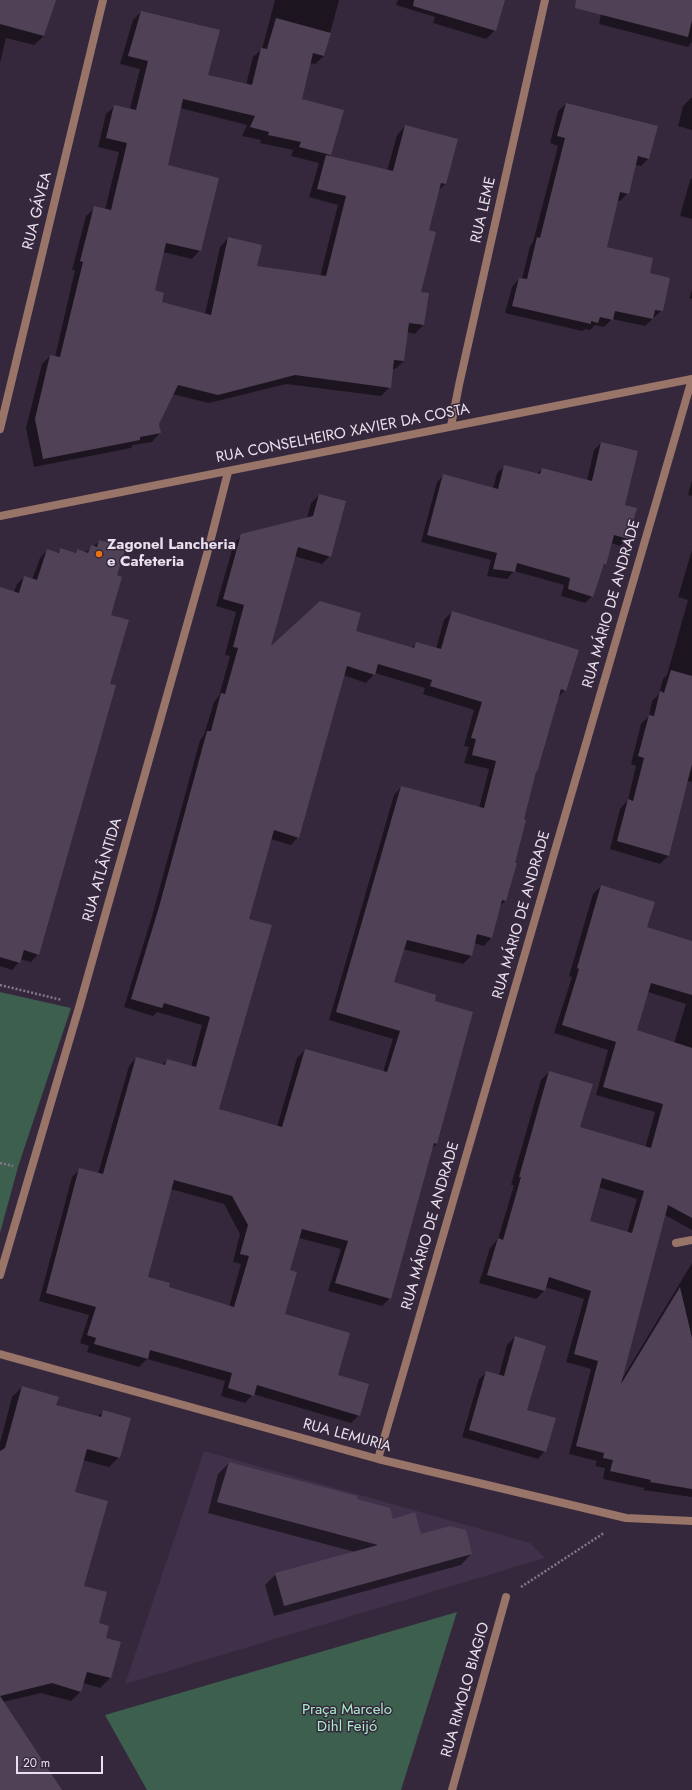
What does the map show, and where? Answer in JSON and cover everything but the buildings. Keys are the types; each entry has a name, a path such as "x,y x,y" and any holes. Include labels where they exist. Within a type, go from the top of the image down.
{"street":[{"name":"RUA GÁVEA","path":"0,429 103,0"},
{"name":"RUA LEME","path":"451,426 458,385 545,0"},
{"name":"RUA CONSELHEIRO XAVIER DA COSTA","path":"0,516 692,379"},
{"name":"RUA MÁRIO DE ANDRADE","path":"378,1459 692,379"},
{"name":"RUA ATLÂNTIDA","path":"0,1275 80,1004 207,554 228,472"},
{"path":"676,1243 692,1240"},
{"name":"RUA LEMURIA","path":"0,1354 378,1459 626,1518 692,1521"},
{"name":"RUA RIMOLO BIAGIO","path":"452,1790 506,1597"}],"path":[{"path":"0,985 80,1004"},
{"path":"506,1597 626,1518"}],"shaded area":[{"path":"204,1451 530,1543 545,1558 125,1684"}],"green space":[{"path":"0,992 71,1008 18,1167 0,1233"},
{"name":"Praça Marcelo Dihl Feijó","path":"457,1612 401,1790 147,1790 105,1715"}],"place":[{"name":"Zagonel Lancheria e Cafeteria","path":"99,554"}]}
